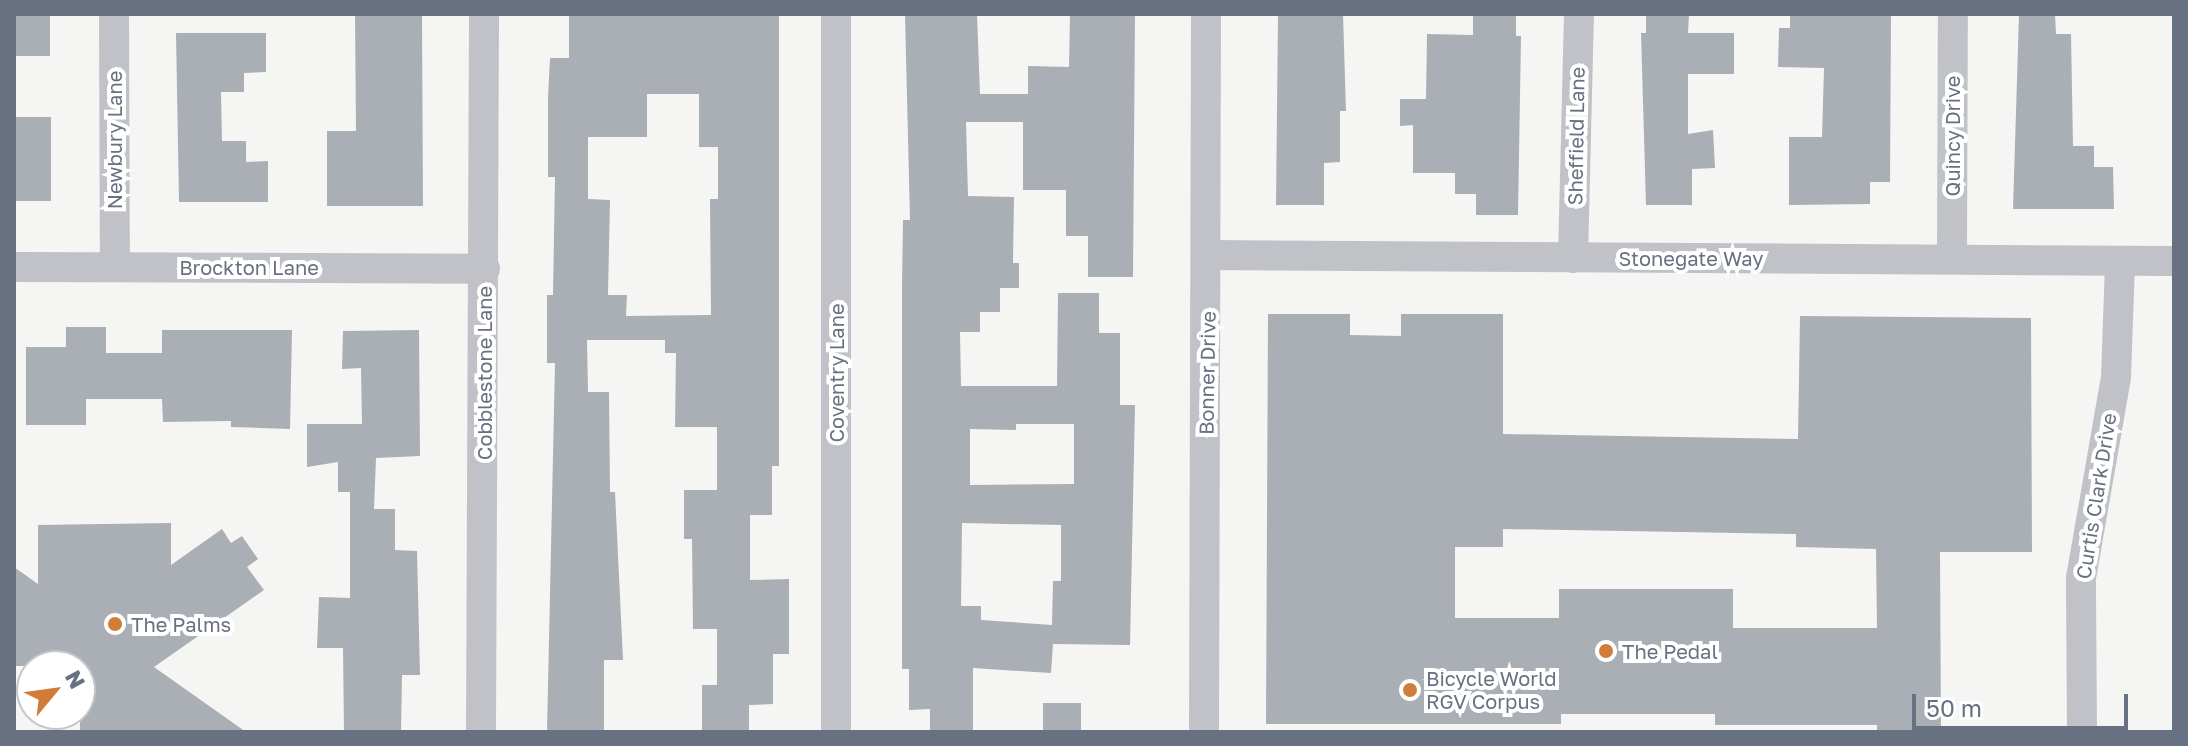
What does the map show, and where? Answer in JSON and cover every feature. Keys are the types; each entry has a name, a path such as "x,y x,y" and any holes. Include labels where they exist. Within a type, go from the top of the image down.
{"street":[{"name":"Newbury Lane","path":"114,14 115,266"},
{"name":"Cobblestone Lane","path":"481,732 484,14"},
{"name":"Coventry Lane","path":"836,14 836,732"},
{"name":"Bonner Drive","path":"1204,732 1208,255 1206,14"},
{"name":"Sheffield Lane","path":"1573,258 1579,14"},
{"name":"Quincy Drive","path":"1952,257 1953,14"},
{"name":"Stonegate Way","path":"1208,255 1952,257 2174,261"},
{"name":"Curtis Clark Drive","path":"2082,732 2081,578 2116,377 2120,261"},
{"name":"Brockton Lane","path":"14,267 485,269"}],"building":[{"path":"14,14 50,14 50,56 14,56"},
{"path":"355,14 422,14 423,206 327,206 327,131 356,131"},
{"path":"569,14 779,14 779,466 772,466 772,515 750,515 750,580 789,579 789,654 773,654 773,704 749,705 749,732 702,732 702,685 717,685 717,629 693,629 692,539 684,539 684,490 717,490 717,427 675,427 676,353 665,353 665,340 587,340 588,392 609,392 610,492 615,492 623,660 604,660 604,732 547,732 555,363 547,363 547,295 553,295 555,177 548,177 548,97 550,58 569,58","holes":["647,94 699,94 699,147 718,147 718,199 710,199 711,315 626,316 627,295 608,295 610,200 588,199 588,137 647,137"]},
{"path":"977,14 980,94 1028,94 1028,66 1069,67 1070,14 1135,14 1133,277 1088,277 1088,236 1066,236 1066,190 1023,190 1023,122 966,122 968,196 1014,197 1013,263 1019,263 1019,288 1000,288 1000,312 980,312 980,332 960,332 961,386 1057,386 1058,293 1099,293 1099,333 1120,333 1120,405 1135,405 1130,645 1053,644 1051,673 973,668 973,732 930,732 930,709 909,710 909,669 902,669 903,220 910,220 905,15","holes":["1016,424 1074,424 1074,484 970,485 970,429 1016,430","962,523 1061,525 1061,581 1053,581 1052,625 981,620 981,606 961,606"]},
{"path":"1278,14 1343,14 1346,111 1340,111 1340,162 1324,163 1324,205 1276,205"},
{"path":"1473,14 1516,14 1516,36 1521,36 1518,215 1476,215 1476,194 1455,194 1455,173 1413,173 1413,125 1400,126 1400,99 1426,99 1427,34 1473,35"},
{"path":"1646,14 1689,14 1688,33 1734,33 1734,74 1688,74 1688,134 1713,130 1715,168 1692,169 1692,205 1646,205 1641,33 1646,33"},
{"path":"1790,14 1891,14 1890,182 1870,182 1870,204 1789,205 1789,137 1822,137 1824,68 1778,67 1779,28 1790,28"},
{"path":"2019,14 2055,14 2056,34 2071,34 2073,146 2094,146 2094,167 2113,167 2114,209 2013,209"},
{"path":"176,33 266,33 266,72 244,73 244,92 221,92 222,141 246,141 246,162 268,161 268,202 179,202"},
{"path":"14,117 51,117 51,201 14,201"},
{"path":"1268,314 1350,314 1350,335 1401,336 1401,314 1503,314 1503,434 1798,439 1800,316 2031,318 2032,552 1940,552 1941,732 1877,732 1877,725 1715,725 1715,714 1561,714 1561,724 1266,724","holes":["1503,529 1796,534 1796,547 1876,549 1877,628 1733,628 1733,589 1559,589 1559,618 1455,618 1455,547 1503,547"]},
{"path":"66,327 106,327 106,353 162,353 162,330 292,330 290,429 231,427 231,421 163,422 162,399 86,399 86,425 26,425 26,347 66,347"},
{"path":"419,330 420,456 376,458 374,509 395,509 395,550 417,551 420,675 402,675 401,732 344,732 343,648 317,648 319,597 350,598 350,492 338,492 338,462 307,467 307,424 362,424 361,368 342,369 343,331"},
{"name":"The Palms","path":"171,523 171,565 222,529 231,543 242,536 258,559 247,567 264,590 154,667 246,732 80,732 96,730 96,650 16,650 14,666 14,567 38,584 38,525"},
{"path":"1043,703 1081,703 1081,732 1043,732"}],"place":[{"name":"The Palms","path":"115,624"},
{"name":"The Pedal","path":"1606,651"},
{"name":"Bicycle World RGV Corpus","path":"1410,690"}]}
